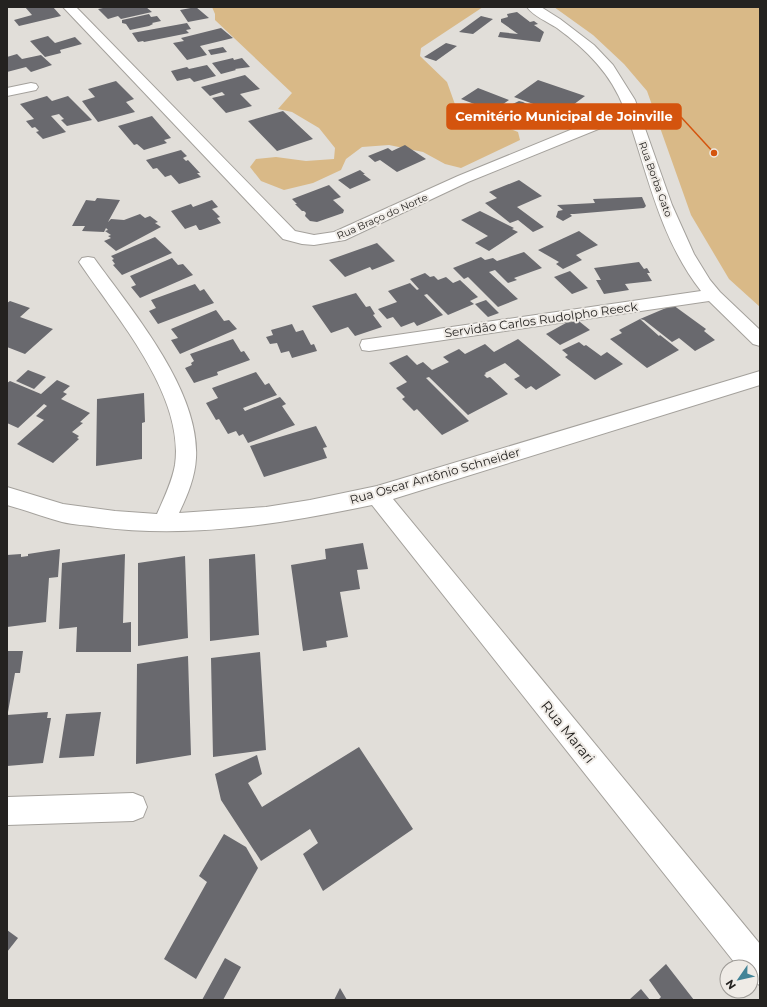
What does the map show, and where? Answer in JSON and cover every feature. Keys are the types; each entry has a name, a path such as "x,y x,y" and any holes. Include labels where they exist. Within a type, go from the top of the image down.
{"street":[{"name":"Rua Braço do Norte","path":"69,7 289,235 304,240 320,240 339,236 463,179 632,110"},
{"name":"Rua Borba Gato","path":"533,7 578,39 606,65 623,89 632,110 666,211 692,263 713,295 738,321 760,340"},
{"path":"7,92 31,87"},
{"path":"88,262 159,364 184,428 186,457 182,480 163,523"},
{"name":"Servidão Carlos Rudolpho Reeck","path":"369,345 713,295"},
{"name":"Rua Oscar Antônio Schneider","path":"7,496 63,512 115,520 163,523 266,516 310,509 377,495 760,378"},
{"name":"Rua Marari","path":"377,495 760,968"},
{"path":"7,811 133,807"}],"shaded area":[{"path":"212,7 483,7 421,48 420,56 447,82 457,110 518,132 520,140 461,168 445,164 423,152 389,145 362,147 346,159 341,170 313,183 284,190 261,181 250,167 256,159 276,157 306,161 334,159 335,148 319,128 292,112 278,109 292,93 215,20 215,14"},
{"path":"554,7 760,7 760,307 729,279 691,215 647,91 624,64 593,35"}],"building":[{"path":"25,7 53,7 61,16 19,26 14,20 32,15"},
{"path":"108,7 146,7 152,12 121,19 118,16 108,19 98,9"},
{"path":"196,7 209,18 188,22 180,10"},
{"path":"517,12 530,22 534,21 538,24 534,25 544,32 540,42 498,37 500,32 518,34 501,22 501,19 508,17 507,14"},
{"path":"149,14 151,17 157,16 161,21 152,23 153,24 149,26 130,30 126,24 122,23 122,20"},
{"path":"481,16 493,19 473,34 459,32"},
{"path":"187,23 191,29 186,30 189,33 144,42 138,42 132,33"},
{"path":"221,28 233,38 200,46 207,55 187,60 173,43 184,41 181,38"},
{"path":"48,36 55,43 75,37 82,44 60,50 61,53 45,57 30,41"},
{"path":"446,43 457,46 436,61 424,57"},
{"path":"223,47 227,52 211,55 208,50"},
{"path":"17,54 22,59 41,55 52,65 31,72 26,67 7,72 7,57"},
{"path":"233,58 234,60 242,58 250,67 235,69 236,70 221,74 212,63"},
{"path":"207,65 216,76 194,82 190,78 177,81 171,71 187,67 189,69"},
{"path":"245,75 260,89 240,94 252,106 226,113 212,98 225,95 222,92 210,96 201,87"},
{"path":"538,80 585,96 561,114 514,97"},
{"path":"116,81 134,99 126,102 135,112 98,122 82,101 95,97 88,89"},
{"path":"478,88 509,100 493,111 461,99"},
{"path":"47,96 52,101 68,96 92,120 67,126 61,120 64,119 59,114 51,116 66,132 43,139 36,132 39,131 35,127 32,128 26,121 34,119 20,104"},
{"path":"519,101 551,116 532,125 512,115 509,117 498,111"},
{"path":"283,111 313,139 277,151 248,121"},
{"path":"152,116 171,138 164,140 167,143 144,150 137,144 134,145 118,126"},
{"path":"405,145 426,159 397,172 380,160 375,162 368,156 388,148 392,151"},
{"path":"181,150 187,156 183,158 186,161 188,160 200,173 197,173 201,177 179,184 171,175 165,177 157,168 153,169 146,160"},
{"path":"360,170 371,180 350,189 338,180"},
{"path":"519,180 542,196 517,207 544,227 533,232 518,220 510,223 485,203 497,198 489,192"},
{"path":"329,185 341,197 333,200 344,210 343,213 317,222 310,221 305,216 306,213 295,204 297,204 292,199"},
{"path":"642,197 646,206 644,208 570,214 572,216 563,221 556,217 558,211 563,210 557,205 595,203 593,199"},
{"path":"97,198 120,200 108,222 111,219 124,220 140,214 145,218 150,216 158,222 155,223 161,227 116,251 104,241 111,238 108,236 111,235 105,231 108,230 106,228 104,232 82,231 85,226 72,226 86,200 95,201"},
{"path":"212,200 218,207 212,209 220,217 217,218 221,223 201,230 199,230 196,225 185,229 171,211 191,204 193,207"},
{"path":"480,211 514,228 512,229 518,232 489,251 475,243 488,236 461,220"},
{"path":"579,231 598,245 576,255 582,260 563,269 556,264 559,262 538,250"},
{"path":"155,237 172,253 122,275 113,265 115,264 112,260 114,259 111,256"},
{"path":"377,243 395,261 372,270 370,267 345,277 329,260"},
{"path":"524,252 542,268 514,278 517,280 508,283 495,270 489,272 518,299 498,307 468,277 464,279 453,268 481,257 485,260 493,258 497,261"},
{"path":"172,258 178,265 183,264 193,275 140,298 131,287 136,285 130,276"},
{"path":"639,262 644,269 647,268 650,273 647,273 652,281 625,284 629,290 604,294 596,280 601,280 594,268"},
{"path":"570,271 588,288 572,294 554,277"},
{"path":"425,273 430,277 434,276 438,280 446,277 453,283 460,280 478,297 470,301 474,304 448,315 427,294 424,295 443,315 417,326 414,322 401,327 393,317 387,319 378,309 397,302 388,291 410,283 417,290 419,289 410,279"},
{"path":"195,284 200,291 204,289 214,303 158,324 149,311 156,308 151,300"},
{"path":"356,293 366,307 370,306 375,314 373,315 382,327 355,336 348,327 331,333 312,306"},
{"path":"486,300 499,313 488,317 475,304"},
{"path":"10,301 30,308 20,317 53,329 25,354 7,347 7,303"},
{"path":"673,305 706,329 704,331 715,340 695,351 679,338 672,342 644,320 640,319"},
{"path":"216,310 224,321 229,320 237,329 180,354 171,340 178,338 171,329"},
{"path":"575,318 590,330 560,345 546,334"},
{"path":"640,319 659,336 660,335 679,350 647,368 610,339 622,333 619,330"},
{"path":"292,324 296,332 303,330 311,345 314,344 317,351 292,358 289,351 281,353 277,343 270,344 266,337 273,335 271,330"},
{"path":"233,339 241,352 244,351 250,360 217,372 218,375 194,383 185,368 192,365 191,363 194,361 190,354"},
{"path":"518,339 561,375 536,390 531,386 526,389 514,379 520,376 505,363 485,373 486,374 484,375 487,378 490,377 508,394 468,415 429,377 426,378 469,421 442,435 417,409 414,411 402,399 405,397 396,388 407,382 389,363 407,355 417,365 423,362 432,370 449,362 443,357 459,349 465,354 485,344 494,352"},
{"path":"579,342 584,346 586,345 601,356 607,352 623,364 595,380 565,357 568,355 562,350"},
{"path":"28,370 46,377 34,389 16,381"},
{"path":"256,372 265,385 269,383 277,395 243,408 245,411 280,397 286,404 282,406 295,425 248,443 243,434 239,436 236,431 228,434 219,419 216,420 206,403 218,398 212,388"},
{"path":"57,380 70,386 63,392 67,394 61,399 90,413 80,422 83,423 72,432 79,436 77,438 79,439 53,463 17,444 44,420 36,416 47,406 44,404 18,428 7,423 7,383 10,381 41,394"},
{"path":"144,393 145,422 142,423 142,459 96,466 97,399"},
{"path":"316,426 327,447 323,448 327,458 264,477 250,446"},
{"path":"363,543 368,569 357,570 360,589 340,592 348,637 326,641 327,647 303,651 291,565 326,559 325,549"},
{"path":"60,549 58,577 49,578 46,622 7,627 7,555 21,554 21,557 28,556 28,554"},
{"path":"125,554 123,623 131,622 131,652 76,652 77,627 59,629 62,563"},
{"path":"255,554 259,635 210,641 209,559"},
{"path":"185,556 188,638 138,646 138,563"},
{"path":"7,651 23,651 20,673 15,673 8,712"},
{"path":"260,652 266,750 213,757 211,658"},
{"path":"188,656 191,755 136,764 137,664"},
{"path":"48,712 47,718 51,718 43,763 7,766 7,715"},
{"path":"101,712 94,756 59,758 66,714"},
{"path":"359,747 413,829 323,891 303,854 318,843 310,829 261,861 221,800 215,774 257,755 262,774 248,783 262,807"},
{"path":"224,834 246,847 258,868 196,979 164,959 207,882 199,876"},
{"path":"7,930 18,938 7,952"},
{"path":"225,958 241,967 223,1000 202,1000"},
{"path":"666,964 694,1000 658,1000 661,997 649,980"},
{"path":"340,988 347,1000 334,1000"},
{"path":"641,989 650,1000 629,1000"}],"place":[{"name":"Cemitério Municipal de Joinville","path":"714,153"}]}
